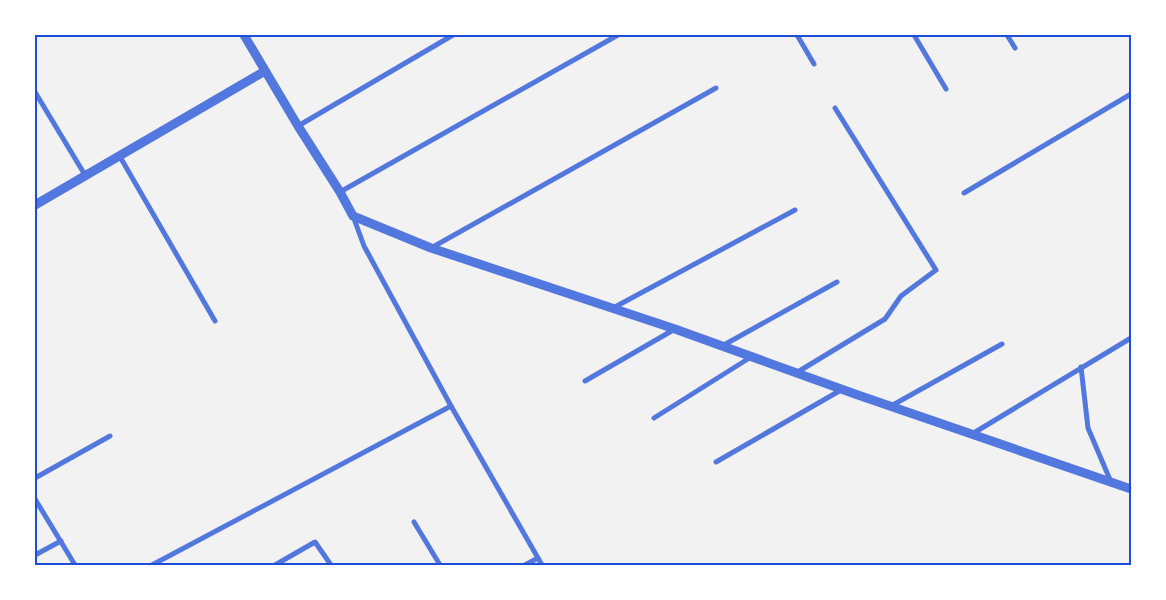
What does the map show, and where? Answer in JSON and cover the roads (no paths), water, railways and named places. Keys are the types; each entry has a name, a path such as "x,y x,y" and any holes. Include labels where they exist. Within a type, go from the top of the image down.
{"street":[{"path":"244,35 340,192 353,216 364,246 451,406 542,565"},
{"path":"298,126 453,35"},
{"path":"340,192 618,35"},
{"path":"797,35 814,64"},
{"path":"914,35 946,89"},
{"path":"1007,35 1015,48"},
{"path":"35,205 265,72"},
{"path":"431,248 716,88"},
{"path":"35,92 85,175"},
{"path":"964,193 1131,94"},
{"path":"795,373 885,319 902,296 936,270 835,108"},
{"path":"119,155 215,321"},
{"path":"612,309 795,210"},
{"path":"353,216 431,248 675,329 842,390 1131,489"},
{"path":"722,346 837,282"},
{"path":"585,381 675,329"},
{"path":"971,434 1131,338"},
{"path":"890,406 1002,344"},
{"path":"654,418 752,357"},
{"path":"1081,367 1088,428 1112,483"},
{"path":"716,462 842,390"},
{"path":"152,565 451,406"},
{"path":"35,478 110,436"},
{"path":"35,499 75,565"},
{"path":"414,522 440,565"},
{"path":"35,555 60,541"},
{"path":"275,565 315,542 331,565"},
{"path":"525,565 538,558"}]}
